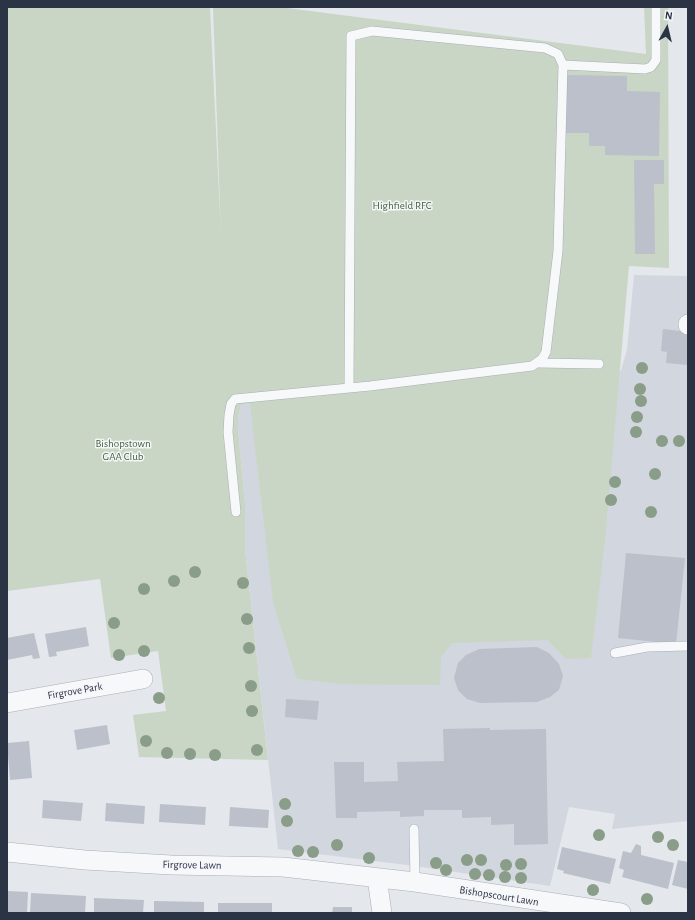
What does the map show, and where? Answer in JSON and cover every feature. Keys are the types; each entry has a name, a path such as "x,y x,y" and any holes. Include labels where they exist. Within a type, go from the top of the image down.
{"street":[{"name":"Firgrove Park","path":"7,703 143,678"},
{"name":"Firgrove Lawn","path":"7,852 85,860 172,865 283,867 377,878"},
{"name":"Bishopscourt Lawn","path":"377,878 415,882 621,913"},
{"path":"377,878 382,913"}],"lane":[{"path":"563,64 645,68 651,67 656,60 656,7"},
{"path":"349,388 351,36 372,31 545,48 558,54 563,64 558,251 546,352 538,363"},
{"path":"236,512 228,432 230,410 235,399 349,388 525,367 538,363 599,364"},
{"path":"615,653 647,647 688,646"},
{"path":"414,829 415,882"}],"shaded area":[{"path":"634,275 688,276 688,821 612,829 615,814 569,807 550,886 415,866 278,849 245,549 245,504 238,429 238,417 241,405 520,376 621,371 627,350"}],"green space":[{"path":"7,7 210,7 221,234 213,7 279,7 646,54 644,7 668,7 669,268 629,266 605,540 591,658 566,659 548,640 452,643 441,657 440,685 341,684 297,679 273,602 250,404 241,405 238,417 238,429 245,504 245,549 268,760 139,757 133,715 166,711 158,651 111,658 100,579 7,591"}],"building":[{"path":"567,75 627,76 627,91 660,92 659,156 605,155 605,146 589,146 589,133 566,133"},
{"path":"634,160 664,160 664,184 654,184 655,254 635,254"},
{"path":"663,329 688,332 688,365 666,363 667,352 661,351"},
{"path":"626,553 685,558 676,644 618,638"},
{"path":"86,627 89,646 56,652 57,656 49,657 45,634"},
{"path":"34,633 40,658 33,659 32,655 7,660 7,638"},
{"path":"537,647 549,653 559,664 563,676 559,690 550,697 537,702 480,703 467,699 458,690 454,678 458,663 466,655 479,649"},
{"path":"286,699 319,701 317,720 285,717"},
{"path":"107,725 110,744 77,750 74,730"},
{"path":"490,728 490,730 546,729 548,844 514,845 514,824 491,825 491,817 462,818 462,810 424,810 424,816 400,817 400,811 357,812 357,818 336,818 334,762 364,762 364,782 398,781 397,762 444,761 443,729"},
{"path":"29,741 32,778 10,780 7,743"},
{"path":"43,800 83,803 81,821 42,818"},
{"path":"106,803 145,806 144,824 105,821"},
{"path":"160,804 206,807 205,825 159,822"},
{"path":"230,807 269,810 268,828 229,826"},
{"path":"636,844 641,846 641,855 674,863 668,889 622,877 624,870 619,868 623,851 631,853"},
{"path":"562,847 616,859 610,884 563,873 564,871 557,869"},
{"path":"678,860 688,862 688,889 672,885"},
{"path":"7,891 28,892 27,913 7,913"},
{"path":"31,893 86,896 85,913 30,913"},
{"path":"94,898 144,900 143,913 94,913"},
{"path":"154,901 204,902 204,913 154,913"},
{"path":"218,903 272,903 272,913 218,913"},
{"path":"333,907 352,907 352,913 332,913"}],"park label":[{"name":"Highfield RFC","path":"402,206"},
{"name":"Bishopstown GAA Club","path":"123,450"}]}
